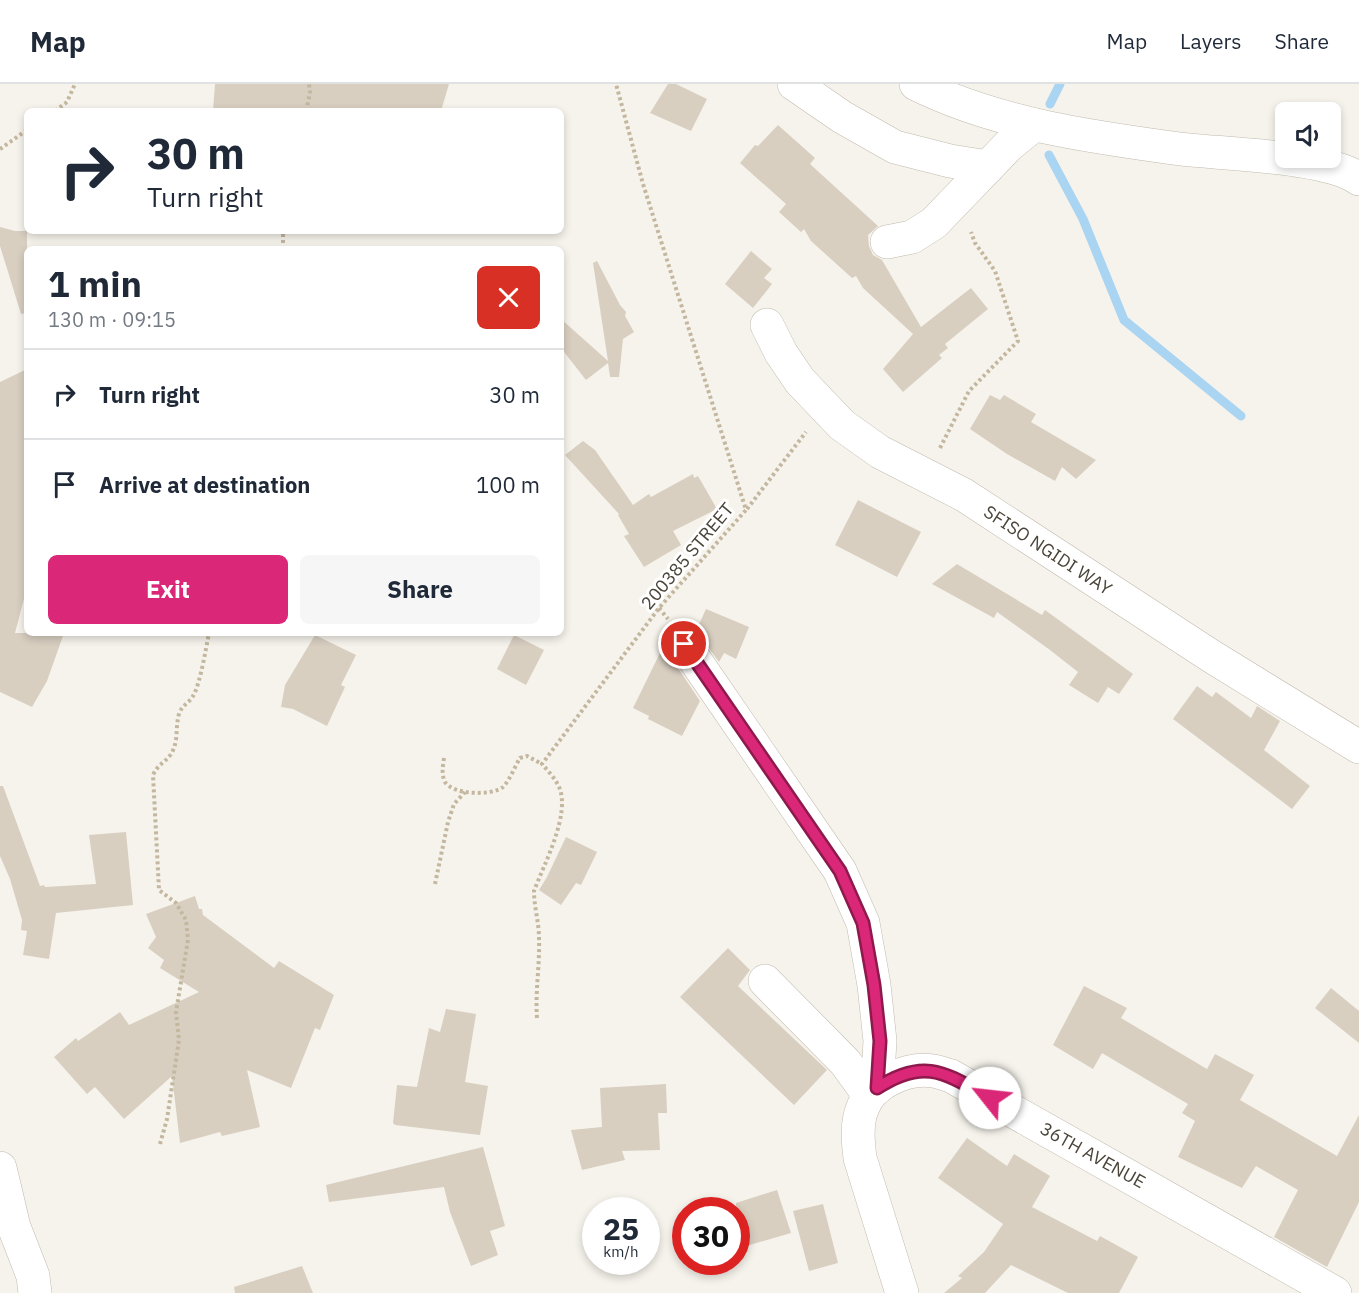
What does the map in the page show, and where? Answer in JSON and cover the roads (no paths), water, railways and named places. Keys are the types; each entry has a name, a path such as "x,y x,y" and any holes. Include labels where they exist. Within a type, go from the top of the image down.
{"street":[{"path":"794,84 842,117 895,147 950,161 988,167"},
{"path":"915,84 955,101 1034,125 1182,149 1297,161 1337,169 1359,179"},
{"path":"887,242 912,237 934,223 1010,145 1034,125"},
{"name":"SFISO NGIDI WAY","path":"766,325 800,381 842,424 879,452 964,495 1211,656 1359,747"},
{"path":"684,644 840,871 863,923 874,985 880,1041 873,1091 862,1108 858,1136 860,1158 902,1293"},
{"path":"765,981 873,1091"},
{"name":"36TH AVENUE","path":"873,1091 892,1078 909,1072 932,1070 951,1076 1335,1293"},
{"path":"0,1168 14,1227 33,1276 35,1293"}],"waterway":[{"path":"1050,104 1060,84"},
{"path":"1049,155 1083,219 1124,320 1241,416"}]}
